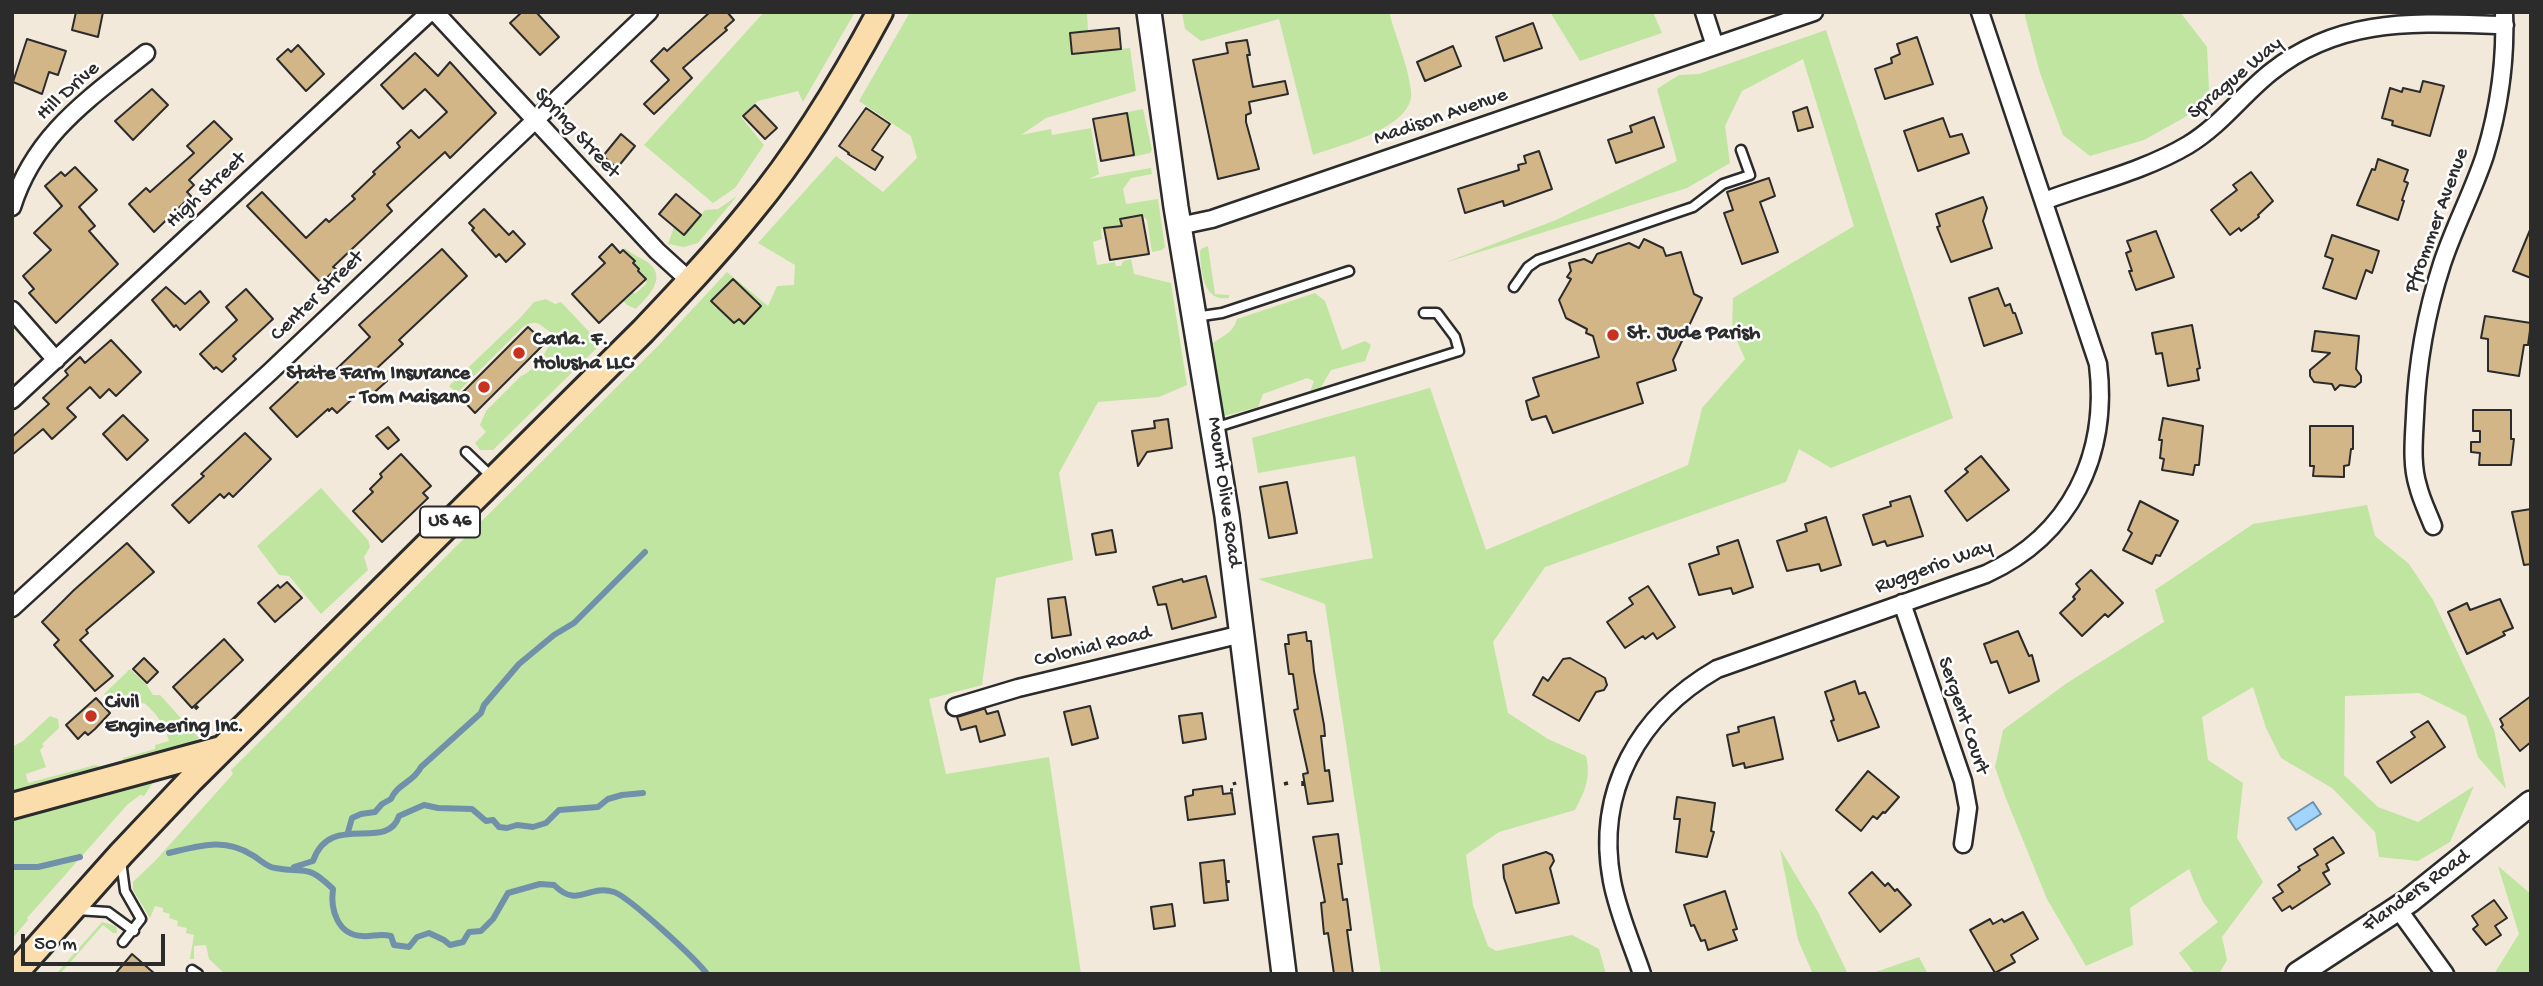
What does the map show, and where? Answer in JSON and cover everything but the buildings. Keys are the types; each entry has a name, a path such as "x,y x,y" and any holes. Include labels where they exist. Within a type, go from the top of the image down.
{"main road":[{"name":"Mount Olive Road","path":"1149,12 1180,226 1214,428 1284,974"},
{"name":"US 46","path":"14,974 121,854 222,749 690,281 753,209 777,177 881,16"},
{"path":"12,806 222,749"},
{"name":"Flanders Road","path":"2298,974 2398,909 2531,803"}],"street":[{"name":"Spring Street","path":"432,12 657,251 690,281"},
{"name":"High Street","path":"12,400 432,12"},
{"name":"Center Street","path":"12,608 202,435 649,12"},
{"path":"1704,12 1715,46"},
{"name":"Madison Avenue","path":"1180,226 1212,219 1814,12"},
{"name":"Ruggerio Way","path":"1642,974 1612,884 1609,842 1616,791 1627,761 1657,715 1677,696 1717,669 1986,574 2009,562 2036,543 2058,519 2074,497 2094,450 2102,391 2098,364 1980,12"},
{"name":"Sprague Way","path":"2044,201 2151,163 2186,146 2219,123 2270,73 2323,40 2355,30 2389,25 2505,19"},
{"name":"Pfrommer Avenue","path":"2433,526 2417,486 2415,467 2416,400 2422,346 2442,263 2484,156 2494,118 2501,80 2505,19"},
{"name":"Hill Drive","path":"12,207 24,175 43,145 80,108 146,52"},
{"path":"12,310 56,360"},
{"name":"Sergent Court","path":"1902,603 1963,781 1968,808 1963,844"},
{"name":"Colonial Road","path":"955,707 1018,688 1242,634"},
{"path":"2398,909 2445,974"}],"lane":[{"path":"1514,287 1528,267 1538,260 1693,207 1723,184 1749,175 1741,150"},
{"path":"1195,317 1222,313 1349,271"},
{"path":"1214,428 1459,351 1455,337 1437,313 1424,313"},
{"path":"466,452 494,478"},
{"path":"121,854 123,885 140,915 136,927 123,943"},
{"path":"71,910 108,912 136,927"}],"green space":[{"path":"764,12 855,12 803,102 798,91 758,101 741,117 764,145 735,188 713,203 644,145"},
{"path":"910,12 1087,12 1088,31 1070,33 1072,54 1130,48 1136,91 1046,118 1021,135 1051,129 1052,135 1091,128 1099,174 1089,179 1151,168 1152,174 1131,178 1123,189 1126,204 1158,199 1165,247 1162,250 1152,252 1147,220 1142,215 1121,219 1122,226 1101,229 1102,239 1093,242 1097,265 1115,262 1116,266 1121,266 1123,261 1131,259 1134,274 1171,283 1187,385 1159,397 1098,402 1059,473 1073,560 996,578 982,685 929,699 946,774 1049,757 1081,974 225,974 209,959 206,945 194,946 194,959 190,959 194,935 186,933 187,928 177,926 178,921 169,918 170,914 163,912 163,908 155,906 150,918 133,890 133,882 233,774 231,770 659,345 727,272 768,306 777,286 794,285 795,265 758,243 836,156 883,192 917,158 911,136 859,101"},
{"path":"1182,12 1389,12 1405,61 1411,91 1409,104 1389,125 1374,133 1313,155 1279,19 1201,41 1185,29"},
{"path":"1550,12 1653,12 1662,33 1580,61"},
{"path":"2024,12 2180,12 2207,47 2209,90 2187,116 2144,140 2090,156 2063,135 2040,73"},
{"path":"1826,30 1953,418 1831,468 1799,449 1786,482 1545,567 1493,642 1508,713 1548,739 1586,756 1586,784 1575,810 1499,832 1466,855 1473,906 1488,946 1496,951 1572,935 1599,949 1606,974 1381,974 1325,604 1258,579 1373,558 1355,456 1258,473 1252,438 1430,388 1486,550 1688,465 1702,408 1745,359 1732,330 1733,298 1854,226 1803,59 1742,91 1725,126 1730,163 1687,188 1444,263 1556,220 1677,161 1657,89 1679,75 1699,74"},
{"path":"1143,109 1152,150 1150,153 1133,157 1127,112"},
{"path":"737,196 698,243 684,247 668,244 674,227 684,235 705,210 718,209"},
{"path":"1208,246 1215,294 1229,295 1229,298 1214,295 1205,284 1200,252"},
{"path":"625,248 655,270 656,282 636,309 627,305 603,279 611,271 635,294 647,283 634,261 623,250"},
{"path":"1315,293 1325,301 1342,350 1365,341 1371,345 1365,361 1331,370 1318,392 1309,395 1314,381 1307,378 1263,394 1258,407 1224,416 1213,343 1231,331 1237,319"},
{"path":"546,299 555,304 561,302 602,343 493,450 480,450 475,443 486,432 480,425 486,411 537,363 553,334 537,323 524,326 457,393 449,386 534,302"},
{"path":"321,488 368,540 370,547 364,557 368,570 321,614 289,576 279,575 257,546"},
{"path":"2367,505 2375,536 2409,564 2433,600 2494,730 2506,789 2478,757 2466,716 2419,693 2345,696 2344,775 2378,807 2418,822 2474,786 2450,842 2418,861 2379,857 2375,832 2332,788 2281,758 2266,728 2253,687 2202,717 2208,760 2243,783 2237,838 2263,882 2222,937 2227,960 2219,974 2195,974 2179,953 2218,922 2203,902 2189,869 2130,908 2133,945 2086,966 2047,899 2005,796 1995,767 2003,730 2067,683 2164,622 2155,590 2253,524"},
{"path":"130,669 153,695 160,695 199,738 184,747 122,763 123,758 155,749 155,745 169,741 160,720 144,703 124,709 104,694"},
{"path":"50,716 58,719 59,728 42,744 44,746 40,750 46,767 26,774 28,783 95,765 99,766 100,770 12,796 12,747 23,741"},
{"path":"151,779 154,781 144,796 140,795 127,805 27,918 12,939 12,817"},
{"path":"1780,849 1818,912 1848,974 1813,974 1798,940"},
{"path":"2498,866 2531,894 2531,974 2494,974 2519,934"},
{"path":"102,922 116,926 117,933 103,925 60,974 56,974"},
{"path":"1919,957 1928,974 1870,974"}],"water":[{"path":"2313,802 2321,814 2296,830 2288,818"}],"waterway":[{"path":"348,832 352,818 375,812 391,799 421,767 481,713 484,705 519,664 554,635 574,623 645,552"},
{"path":"294,867 313,861 321,846 332,838 383,832 393,827 399,816 424,805 472,809 486,821 493,820 499,827 533,827 546,823 559,810 598,807 608,799 643,793"},
{"path":"169,853 201,846 231,846 242,849 266,865 306,871 333,889 337,920 347,931 362,936 391,936 394,945 409,947 417,937 429,933 450,945 463,942 469,932 481,931 493,919 508,893 540,884 554,885 562,892 577,896 605,890 614,892 662,929 707,974"},
{"path":"12,867 38,867 80,857"}],"place":[{"name":"St. Jude Parish","path":"1613,335"},
{"name":"Carla. F. Holusha LLC","path":"519,353"},
{"name":"State Farm Insurance - Tom Maisano","path":"484,387"},
{"name":"Civil Engineering Inc.","path":"91,716"}]}
